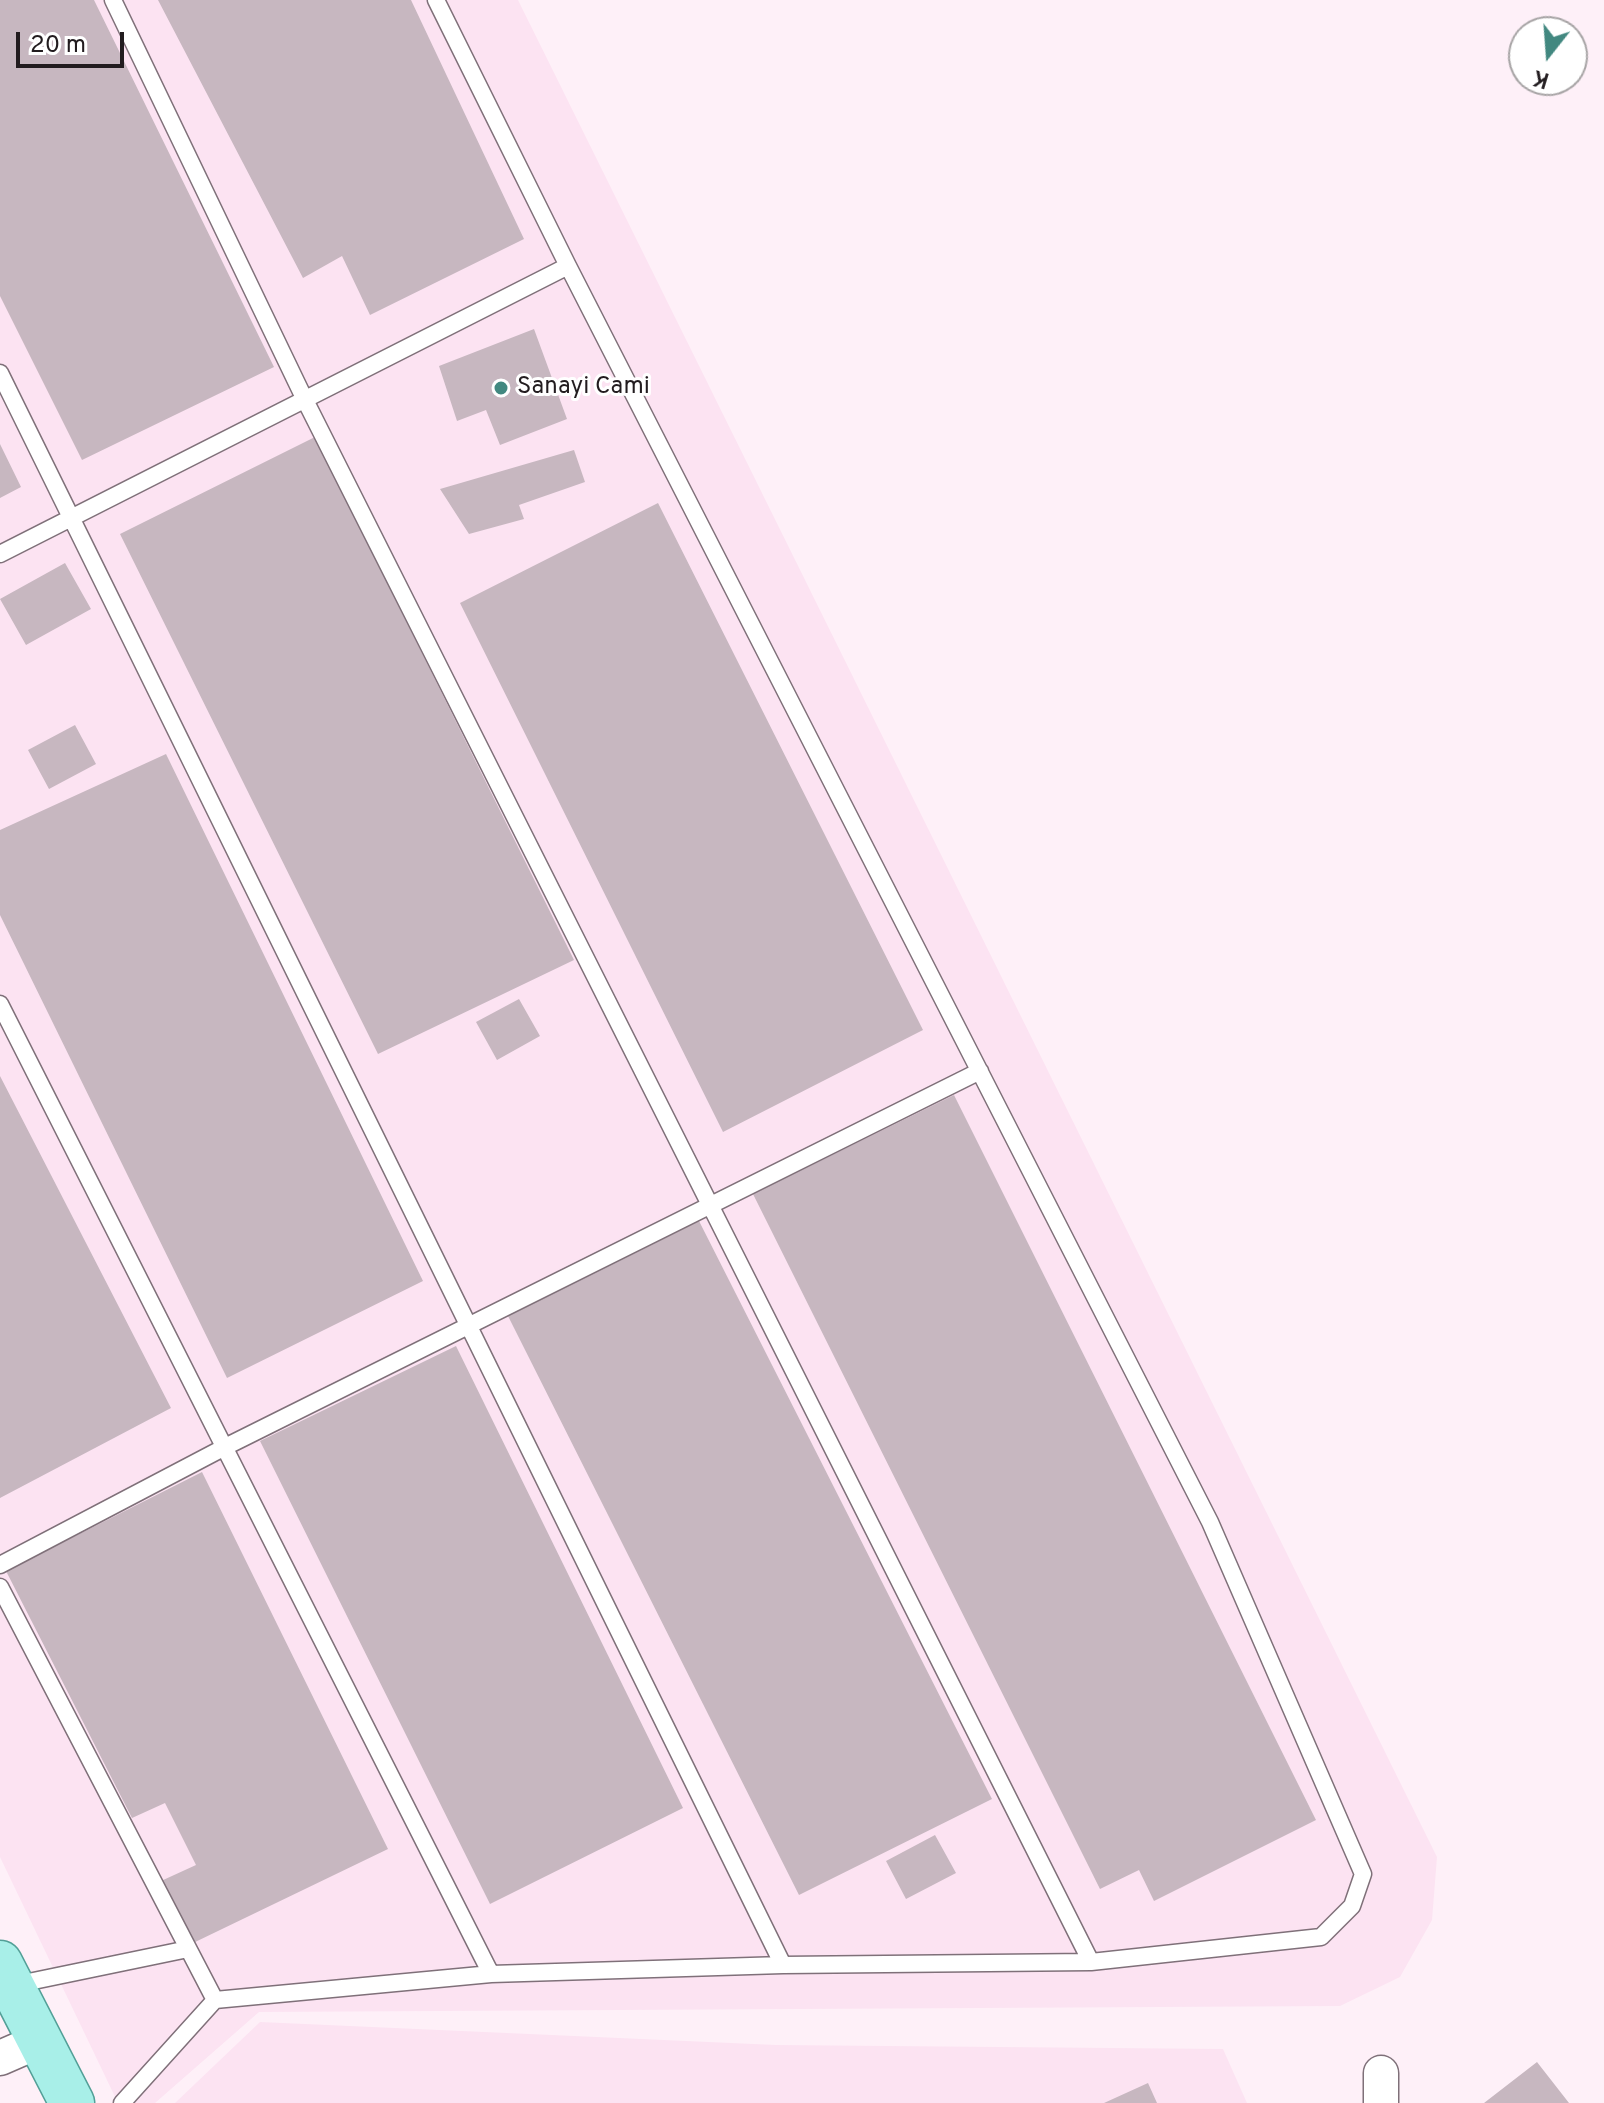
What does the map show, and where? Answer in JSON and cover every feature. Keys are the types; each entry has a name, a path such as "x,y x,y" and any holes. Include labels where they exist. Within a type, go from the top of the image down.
{"main road":[{"path":"6,1974 72,2103"}],"street":[{"path":"0,2058 39,2041"}],"lane":[{"path":"113,0 305,400 1091,1962"},
{"path":"122,2103 215,2000 491,1974 783,1965 1091,1962 1321,1937 1352,1906 1363,1874 1210,1522 568,266 436,0"},
{"path":"0,554 568,266"},
{"path":"0,373 783,1965"},
{"path":"0,1004 491,1974"},
{"path":"0,1565 225,1447 468,1329 980,1071"},
{"path":"0,1587 215,2000"},
{"path":"6,1974 188,1949"}],"shaded area":[{"path":"0,0 518,0 1437,1857 1432,1920 1400,1977 1340,2006 259,2012 155,2103 118,2103 0,1857"},
{"path":"260,2022 776,2045 1223,2049 1247,2103 175,2103"}],"building":[{"path":"0,0 94,0 274,367 82,460 0,296"},
{"path":"158,0 411,0 524,239 370,315 342,256 303,278"},
{"name":"Sanayi Cami","path":"534,329 567,419 500,445 486,410 457,421 439,366"},
{"path":"315,437 574,960 378,1054 120,534"},
{"path":"0,444 21,487 0,498"},
{"path":"574,450 585,482 519,505 524,519 469,534 440,489"},
{"path":"658,503 923,1030 723,1132 460,603"},
{"path":"65,563 91,609 26,645 0,599"},
{"path":"75,725 96,764 49,789 28,750"},
{"path":"166,754 423,1281 227,1378 0,915 0,830"},
{"path":"519,999 540,1036 497,1060 476,1022"},
{"path":"0,1076 171,1408 0,1498"},
{"path":"954,1095 1316,1820 1154,1901 1139,1870 1100,1889 753,1194"},
{"path":"699,1221 992,1799 799,1895 508,1316"},
{"path":"456,1346 683,1808 490,1904 260,1441"},
{"path":"202,1472 388,1849 191,1944 161,1881 196,1865 165,1803 132,1818 6,1571"},
{"path":"935,1835 956,1873 906,1899 886,1861"},
{"path":"1537,2062 1569,2103 1484,2103"},
{"path":"1148,2083 1157,2103 1104,2103"}],"place":[{"name":"Sanayi Cami","path":"501,388"}]}
